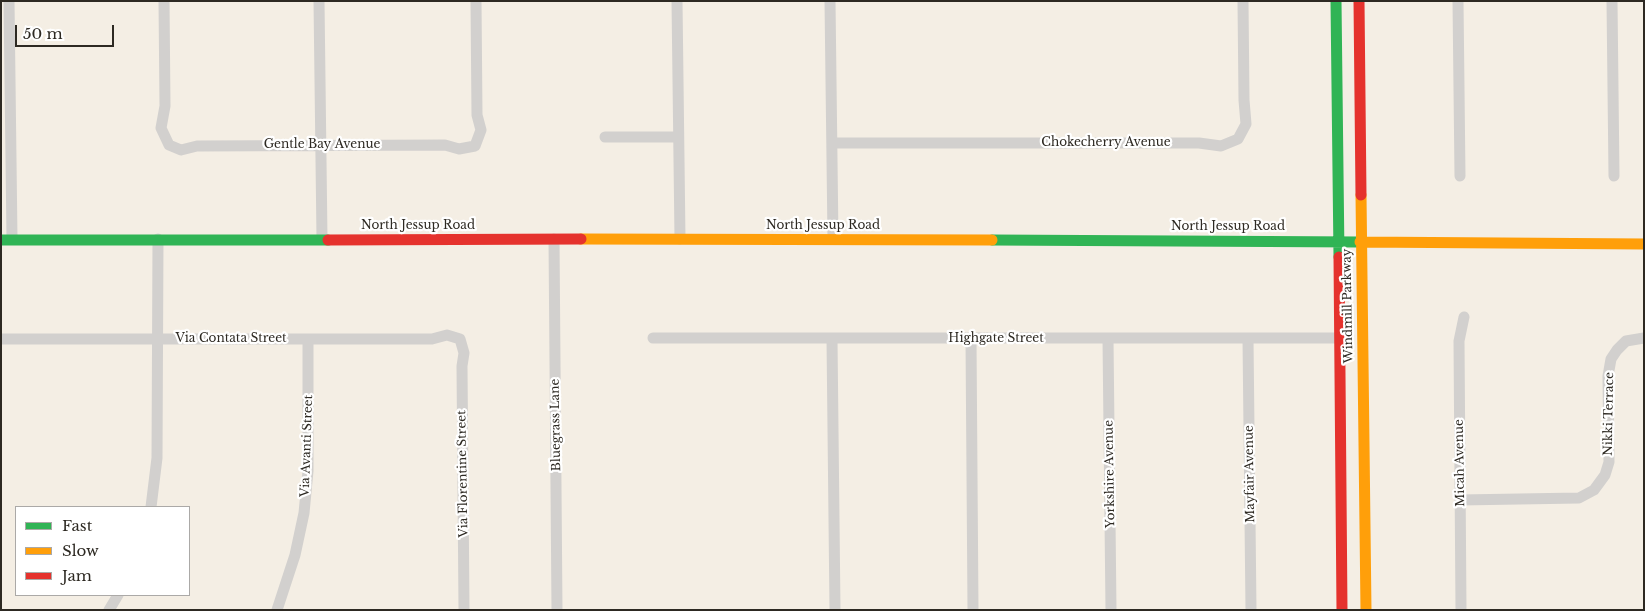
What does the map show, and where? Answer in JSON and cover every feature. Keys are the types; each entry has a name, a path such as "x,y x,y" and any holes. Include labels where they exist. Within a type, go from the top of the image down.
{"street":[{"path":"7,240 6,145 9,1"},
{"name":"Gentle Bay Avenue","path":"164,1 165,106 161,128 169,145 181,150 197,146 446,145 459,149 475,146 481,130 477,115 476,1"},
{"path":"319,1 322,240"},
{"path":"677,1 680,240"},
{"path":"830,1 833,239"},
{"name":"Chokecherry Avenue","path":"832,143 1200,143 1221,146 1238,139 1246,124 1243,1"},
{"name":"Windmill Parkway","path":"1336,1 1342,610"},
{"name":"Windmill Parkway","path":"1359,1 1366,610"},
{"path":"1458,1 1460,176"},
{"path":"1612,1 1614,176"},
{"path":"605,137 678,137"},
{"path":"151,506 157,458 158,239"},
{"name":"North Jessup Road","path":"7,240 833,239 1644,244"},
{"name":"Bluegrass Lane","path":"554,240 558,610"},
{"name":"Micah Avenue","path":"1461,610 1459,341 1464,317"},
{"name":"Via Contata Street","path":"1,339 432,339 447,335 460,339"},
{"name":"Highgate Street","path":"653,338 1339,338"},
{"name":"Nikki Terrace","path":"1460,500 1579,498 1594,490 1605,475 1609,462 1608,376 1611,359 1626,341 1644,338"},
{"name":"Via Avanti Street","path":"277,610 295,555 304,513 308,471 308,339"},
{"name":"Via Florentine Street","path":"460,339 464,353 462,366 464,610"},
{"path":"832,339 835,610"},
{"path":"971,339 973,610"},
{"name":"Yorkshire Avenue","path":"1108,339 1112,610"},
{"name":"Mayfair Avenue","path":"1248,339 1251,610"},
{"path":"109,610 117,596"}],"traffic: fast":[{"path":"1336,1 1339,257"},
{"path":"1,240 328,240"},
{"path":"992,240 1360,242"}],"traffic: slow":[{"path":"1361,195 1366,610"},
{"path":"581,239 992,240"},
{"path":"1360,242 1644,244"}],"traffic: jam":[{"path":"1359,1 1361,195"},
{"path":"328,240 581,239"},
{"path":"1339,257 1342,610"}]}
